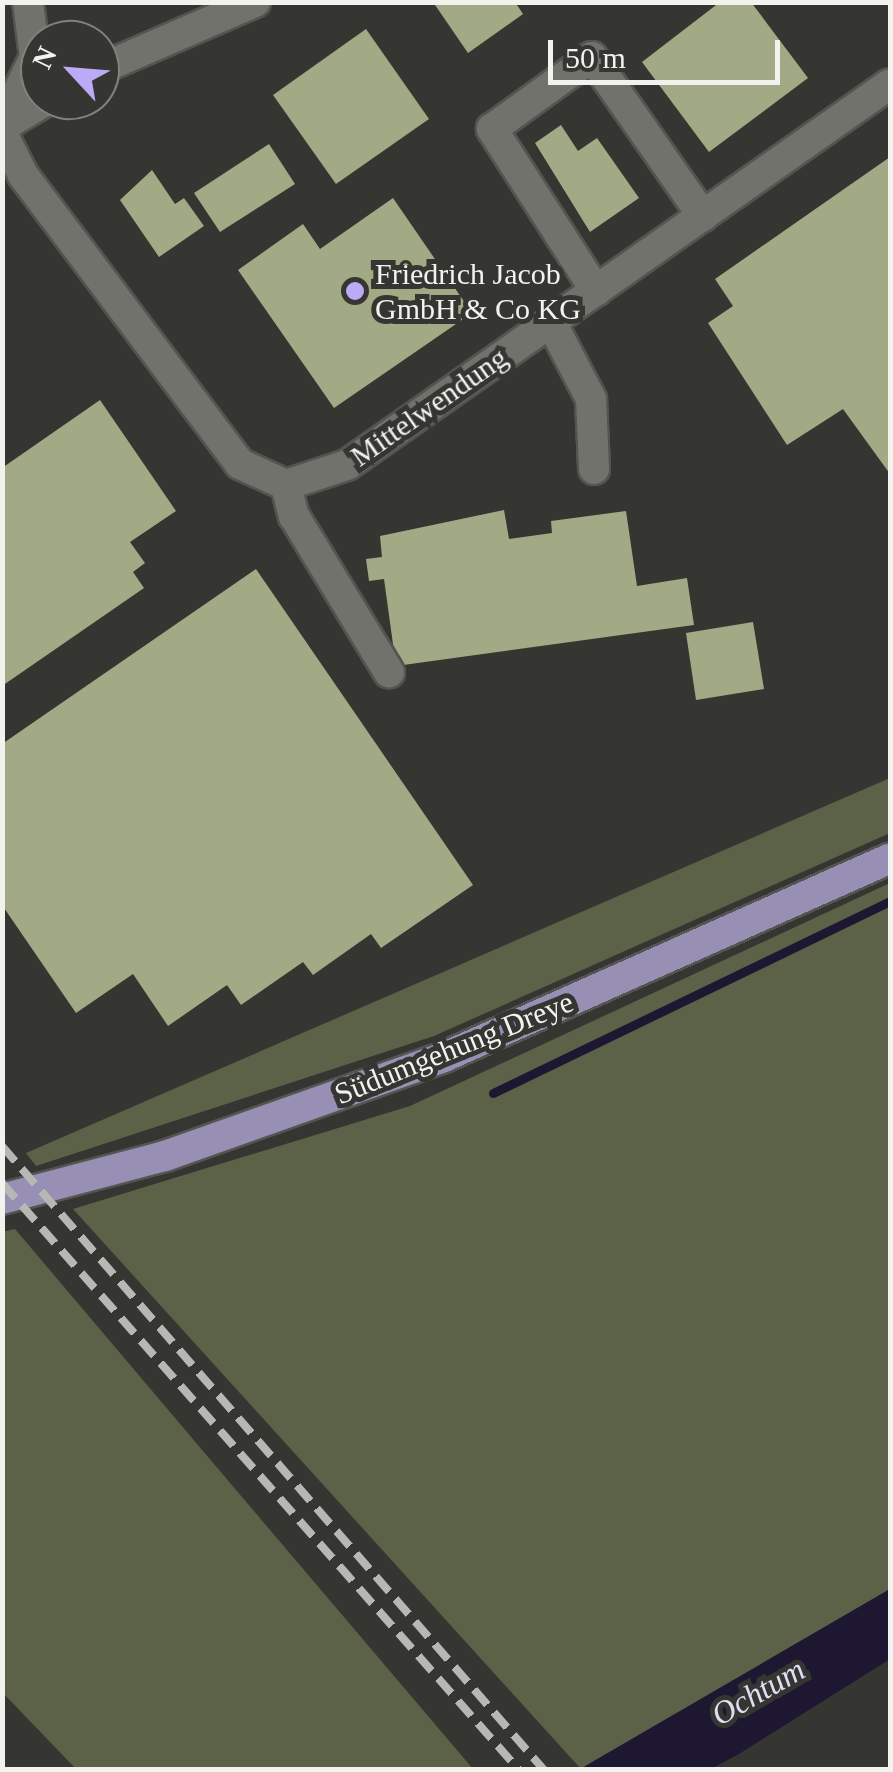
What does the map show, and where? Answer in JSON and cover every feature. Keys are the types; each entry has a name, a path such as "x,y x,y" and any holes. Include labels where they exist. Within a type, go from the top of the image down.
{"main road":[{"name":"Südumgehung Dreye","path":"2,1199 164,1156 444,1057 890,858"}],"street":[{"path":"28,2 35,58 2,128 23,175 240,464 286,485 294,516 389,672"},
{"path":"120,60 255,2"},
{"path":"596,291 492,130 592,57 703,216"},
{"name":"Mittelwendung","path":"286,485 348,466 890,84"},
{"path":"552,322 591,399 594,469"}],"green space":[{"path":"890,778 890,833 434,1036 36,1166 26,1153"},
{"path":"890,883 890,1589 581,1769 73,1209 410,1106"},
{"path":"15,1229 473,1769 76,1769 3,1693 2,1232"}],"water":[{"name":"Ochtum","path":"890,1589 890,1659 739,1754 711,1769 580,1769"}],"building":[{"path":"433,2 515,2 523,14 468,53"},
{"path":"720,2 751,2 808,78 709,152 642,62"},
{"path":"366,29 429,119 336,184 273,95"},
{"path":"561,125 578,151 597,138 639,198 590,232 535,143"},
{"path":"269,144 295,184 220,232 194,193"},
{"path":"890,157 890,474 843,409 787,445 708,323 733,306 715,279"},
{"path":"152,170 175,204 184,198 204,226 159,257 120,200"},
{"name":"Friedrich Jacob GmbH & Co KG","path":"393,198 472,313 334,408 238,270 303,224 320,249"},
{"path":"100,400 176,511 130,542 145,563 133,572 144,588 2,686 2,468"},
{"path":"504,510 509,539 552,533 551,521 626,511 637,586 687,578 694,625 396,666 384,579 369,581 366,559 382,557 380,536"},
{"path":"256,569 473,885 381,948 371,934 313,975 303,962 241,1005 227,985 168,1026 133,974 76,1013 2,905 2,744"},
{"path":"753,622 764,689 696,700 686,633"}],"waterway":[{"path":"493,1093 890,901"}],"railway":[{"path":"2,1146 544,1770"},
{"path":"2,1183 519,1770"}],"place":[{"name":"Friedrich Jacob GmbH & Co KG","path":"355,291"}]}
